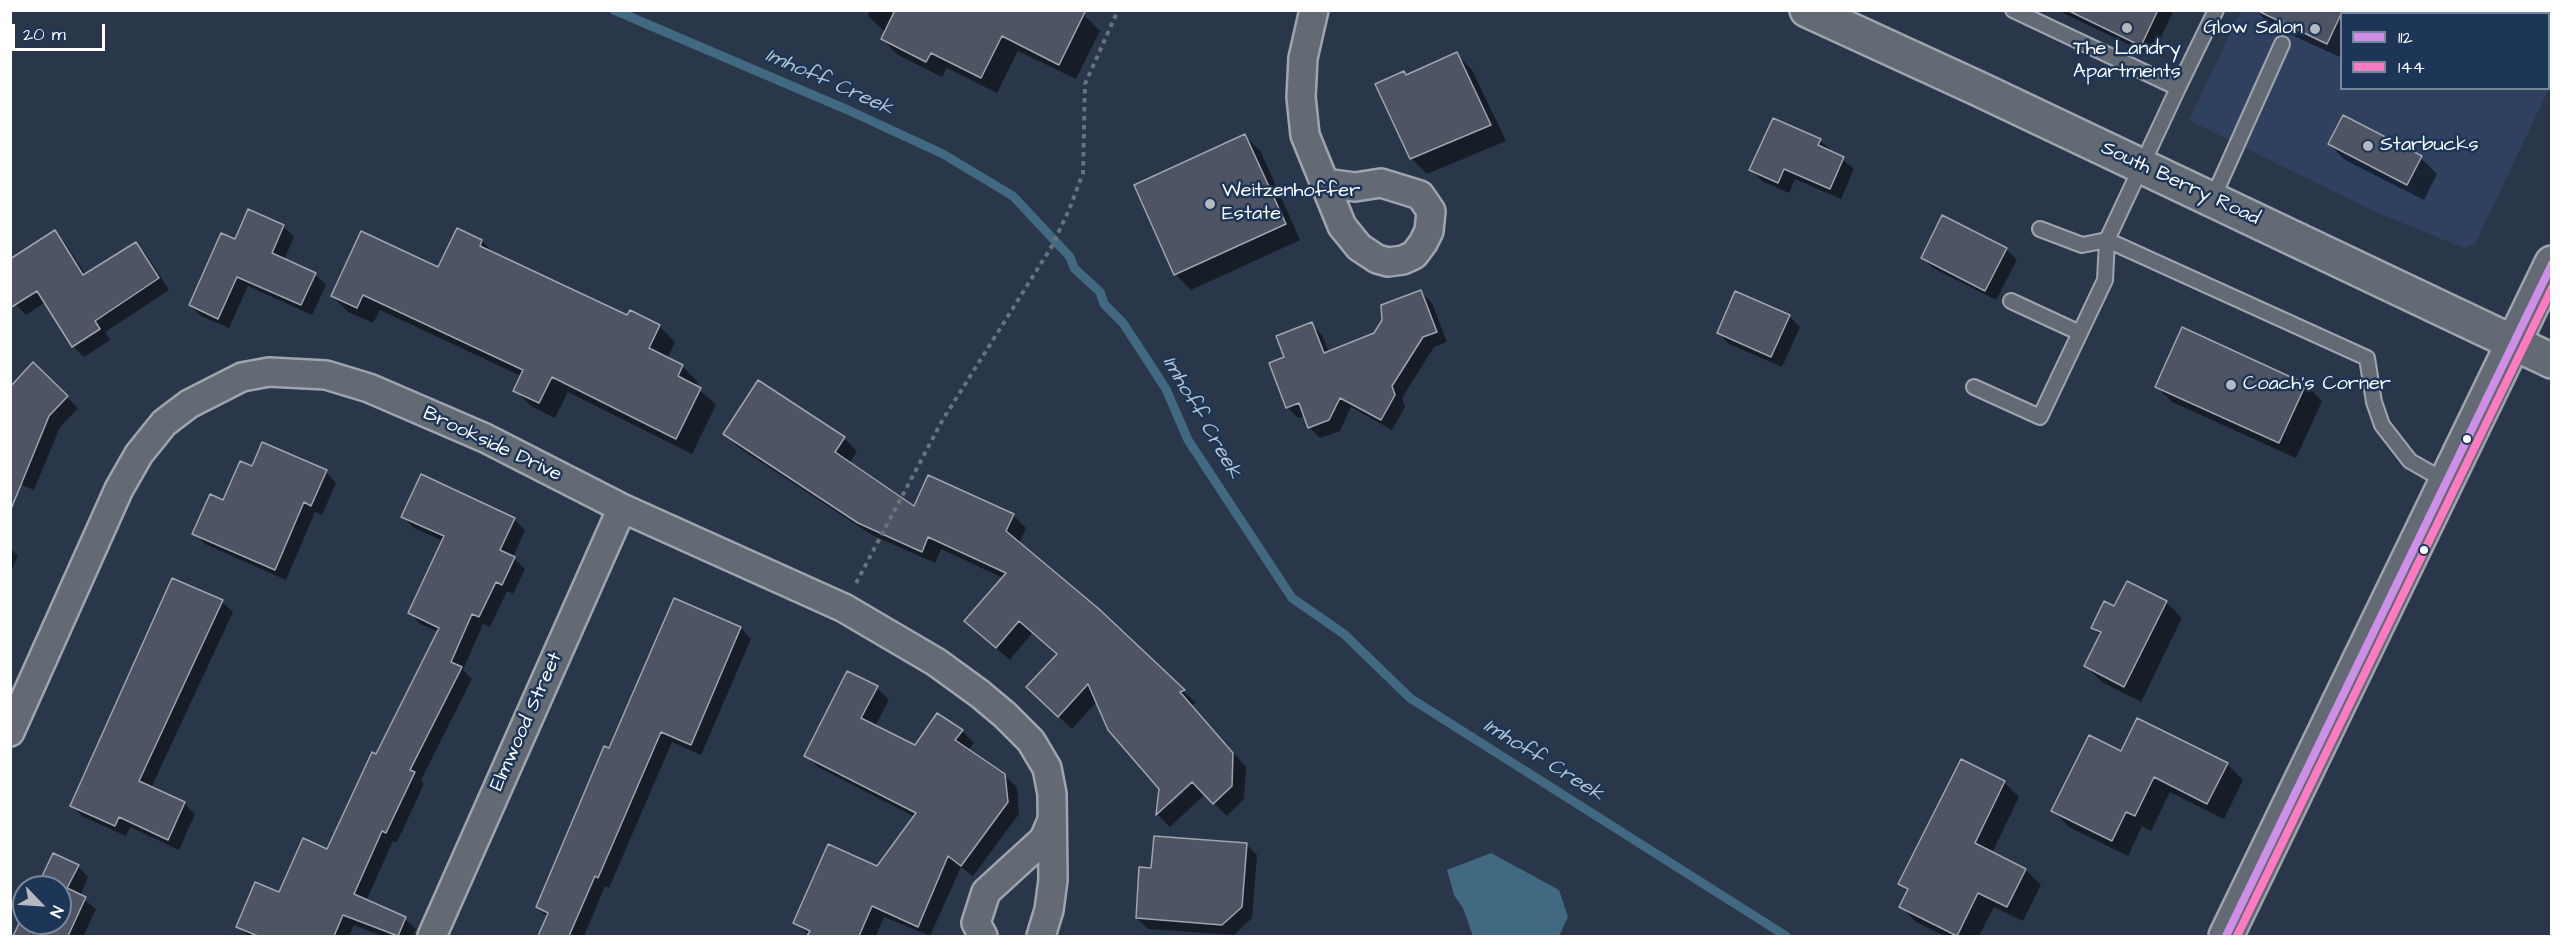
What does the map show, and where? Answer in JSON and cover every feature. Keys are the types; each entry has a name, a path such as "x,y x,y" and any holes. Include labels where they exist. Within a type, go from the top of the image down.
{"street":[{"path":"1314,10 1303,58 1301,97 1305,135 1326,183"},
{"name":"South Berry Road","path":"1806,10 2142,166 2552,361"},
{"path":"2226,936 2552,263"},
{"name":"Brookside Drive","path":"10,732 119,489 139,454 164,423 189,404 242,377 269,372 326,375 369,388 485,438 622,508 844,608 936,663 1005,715 1031,741 1047,768 1052,794 1053,880 1049,910 1041,936"},
{"name":"Elmwood Street","path":"432,936 622,508"},
{"path":"983,936 976,923 986,892 1044,838 1052,820"}],"lane":[{"path":"2013,10 2178,88"},
{"path":"1974,387 2040,417 2105,279 2107,240 2216,10"},
{"path":"2212,200 2282,44"},
{"path":"2040,229 2082,244 2107,240 2367,358 2374,402 2382,425 2410,461 2447,482"},
{"path":"2011,301 2080,333"}],"path":[{"path":"844,608 942,421 1052,246 1070,210 1083,173 1085,84 1118,10"}],"shaded area":[{"path":"2241,11 2551,11 2550,86 2550,12 2340,12 2340,90 2548,90 2475,244 2464,248 2373,211 2189,120"},
{"path":"1491,853 1559,890 1568,917 1559,936 1473,936 1463,908 1454,895 1447,870"}],"building":[{"path":"895,10 1086,10 1059,65 1002,36 981,78 931,53 926,62 881,39"},
{"name":"The Landry Apartments","path":"2067,10 2158,10 2141,46"},
{"name":"Glow Salon","path":"2256,10 2343,10 2340,12 2327,44"},
{"name":"Weitzenhoffer Estate","path":"1457,52 1491,125 1410,159 1375,84 1404,71 1406,75"},
{"path":"2343,115 2422,156 2407,185 2328,144"},
{"path":"1773,118 1821,139 1818,145 1844,157 1830,189 1784,169 1778,183 1749,170"},
{"name":"Weitzenhoffer Estate","path":"1245,134 1286,224 1174,275 1134,185"},
{"path":"248,209 284,225 272,253 316,273 301,305 237,277 218,319 189,305 221,233 235,239"},
{"path":"1942,215 2007,248 1985,291 1921,258"},
{"path":"457,228 482,240 480,246 627,315 630,310 660,325 649,348 683,365 678,376 701,388 676,439 552,377 539,403 513,391 523,370 363,295 357,308 331,296 361,231 438,267"},
{"path":"55,230 83,275 136,242 159,278 95,321 100,329 72,347 37,291 10,308 10,259"},
{"path":"1421,290 1437,332 1423,337 1392,386 1395,395 1381,420 1340,398 1329,420 1308,428 1299,403 1286,408 1269,363 1284,357 1276,336 1312,322 1324,353 1374,333 1382,320 1381,305"},
{"path":"1735,291 1790,315 1771,357 1717,333"},
{"name":"Coach's Corner","path":"2182,327 2306,384 2279,443 2155,387"},
{"path":"33,362 68,396 49,416 11,509 10,387"},
{"path":"758,380 845,437 835,452 914,506 928,475 1014,514 1006,531 1099,609 1185,690 1180,692 1233,753 1232,786 1213,804 1192,782 1156,815 1159,789 1108,730 1088,684 1058,717 1026,687 1057,654 1019,621 996,648 964,621 1006,573 928,537 922,552 858,523 723,434"},
{"path":"262,442 327,470 311,506 304,502 275,570 192,534 210,494 223,500 240,461 252,466"},
{"path":"421,474 515,518 500,550 515,557 502,585 496,582 479,617 472,614 451,662 462,667 410,770 415,772 386,833 382,831 354,894 406,917 398,936 343,915 334,936 258,936 236,927 255,882 279,892 303,838 327,849 372,752 376,754 439,628 408,613 444,536 401,517"},
{"path":"172,578 223,600 139,781 185,802 168,840 119,817 115,826 70,806"},
{"path":"2127,581 2167,601 2124,687 2084,666 2101,632 2091,628 2104,601 2114,606"},
{"path":"674,598 741,627 691,745 661,732 598,878 595,876 569,936 538,936 548,913 536,907 604,746 609,748"},
{"path":"847,671 878,686 861,718 915,745 937,713 963,730 955,740 1005,774 1008,802 961,866 948,856 918,927 872,906 859,936 807,936 810,931 793,923 828,844 877,866 916,813 804,756"},
{"path":"2137,718 2228,763 2207,804 2154,777 2135,816 2126,812 2112,841 2051,811 2089,735 2121,751"},
{"path":"1961,759 2005,781 1975,843 2026,869 2007,907 1978,893 1957,936 1899,907 1908,889 1898,884"},
{"path":"1154,836 1247,843 1242,907 1222,925 1136,918 1139,867 1151,868"},
{"path":"53,853 79,865 72,878 72,875 43,875"},
{"path":"72,890 86,897 72,927"},
{"path":"13,935 68,935 68,936"}],"waterway":[{"name":"Imhoff Creek","path":"614,10 848,110 943,154 1013,196 1070,257 1074,268 1100,292 1104,304 1123,323 1166,389 1188,440 1292,598 1344,634 1410,698 1786,936"}],"transit line":[{"name":"112","path":"2226,936 2552,264"},
{"name":"144","path":"2237,936 2552,288"}],"place":[{"name":"The Landry Apartments","path":"2127,28"},
{"name":"Glow Salon","path":"2315,29"},
{"name":"Starbucks","path":"2368,146"},
{"name":"Weitzenhoffer Estate","path":"1210,204"},
{"name":"Coach's Corner","path":"2231,385"}]}
